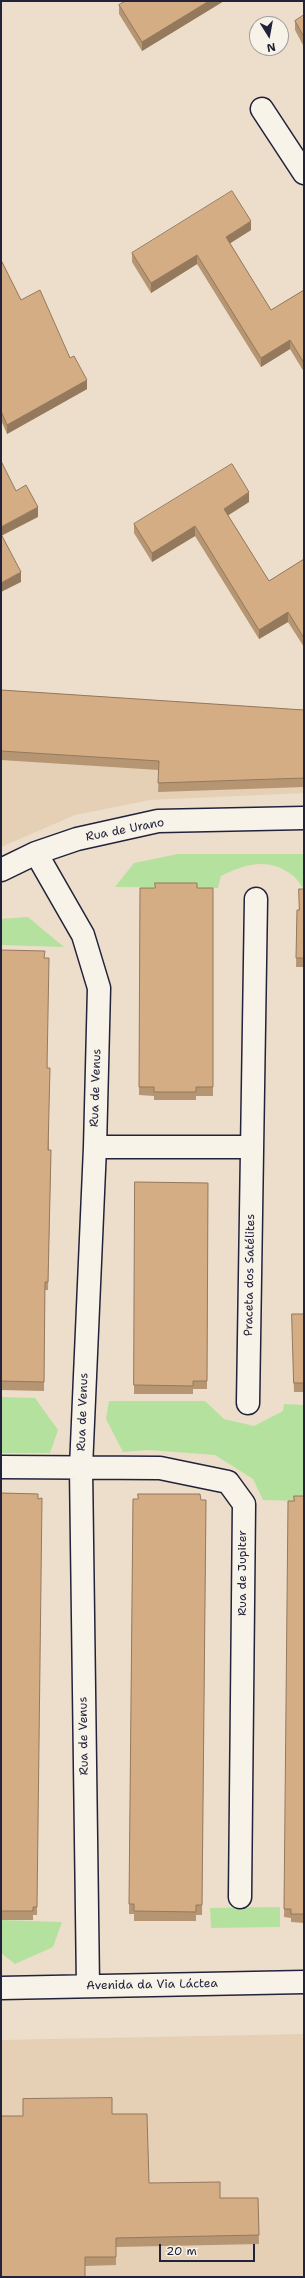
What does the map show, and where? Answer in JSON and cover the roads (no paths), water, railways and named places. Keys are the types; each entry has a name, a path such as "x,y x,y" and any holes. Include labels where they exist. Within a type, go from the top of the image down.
{"street":[{"path":"262,109 304,173"},
{"name":"Rua de Urano","path":"1,870 36,854 77,839 158,821 304,818"},
{"name":"Rua de Venus","path":"36,854 83,935 99,988 95,1147 81,1468 88,1986"},
{"name":"Praceta dos Satélites","path":"248,1403 256,899"},
{"path":"95,1147 251,1147"},
{"name":"Rua de Jupiter","path":"1,1467 160,1468 228,1482 244,1504 240,1897"},
{"name":"Avenida da Via Láctea","path":"1,1988 304,1982"}]}
